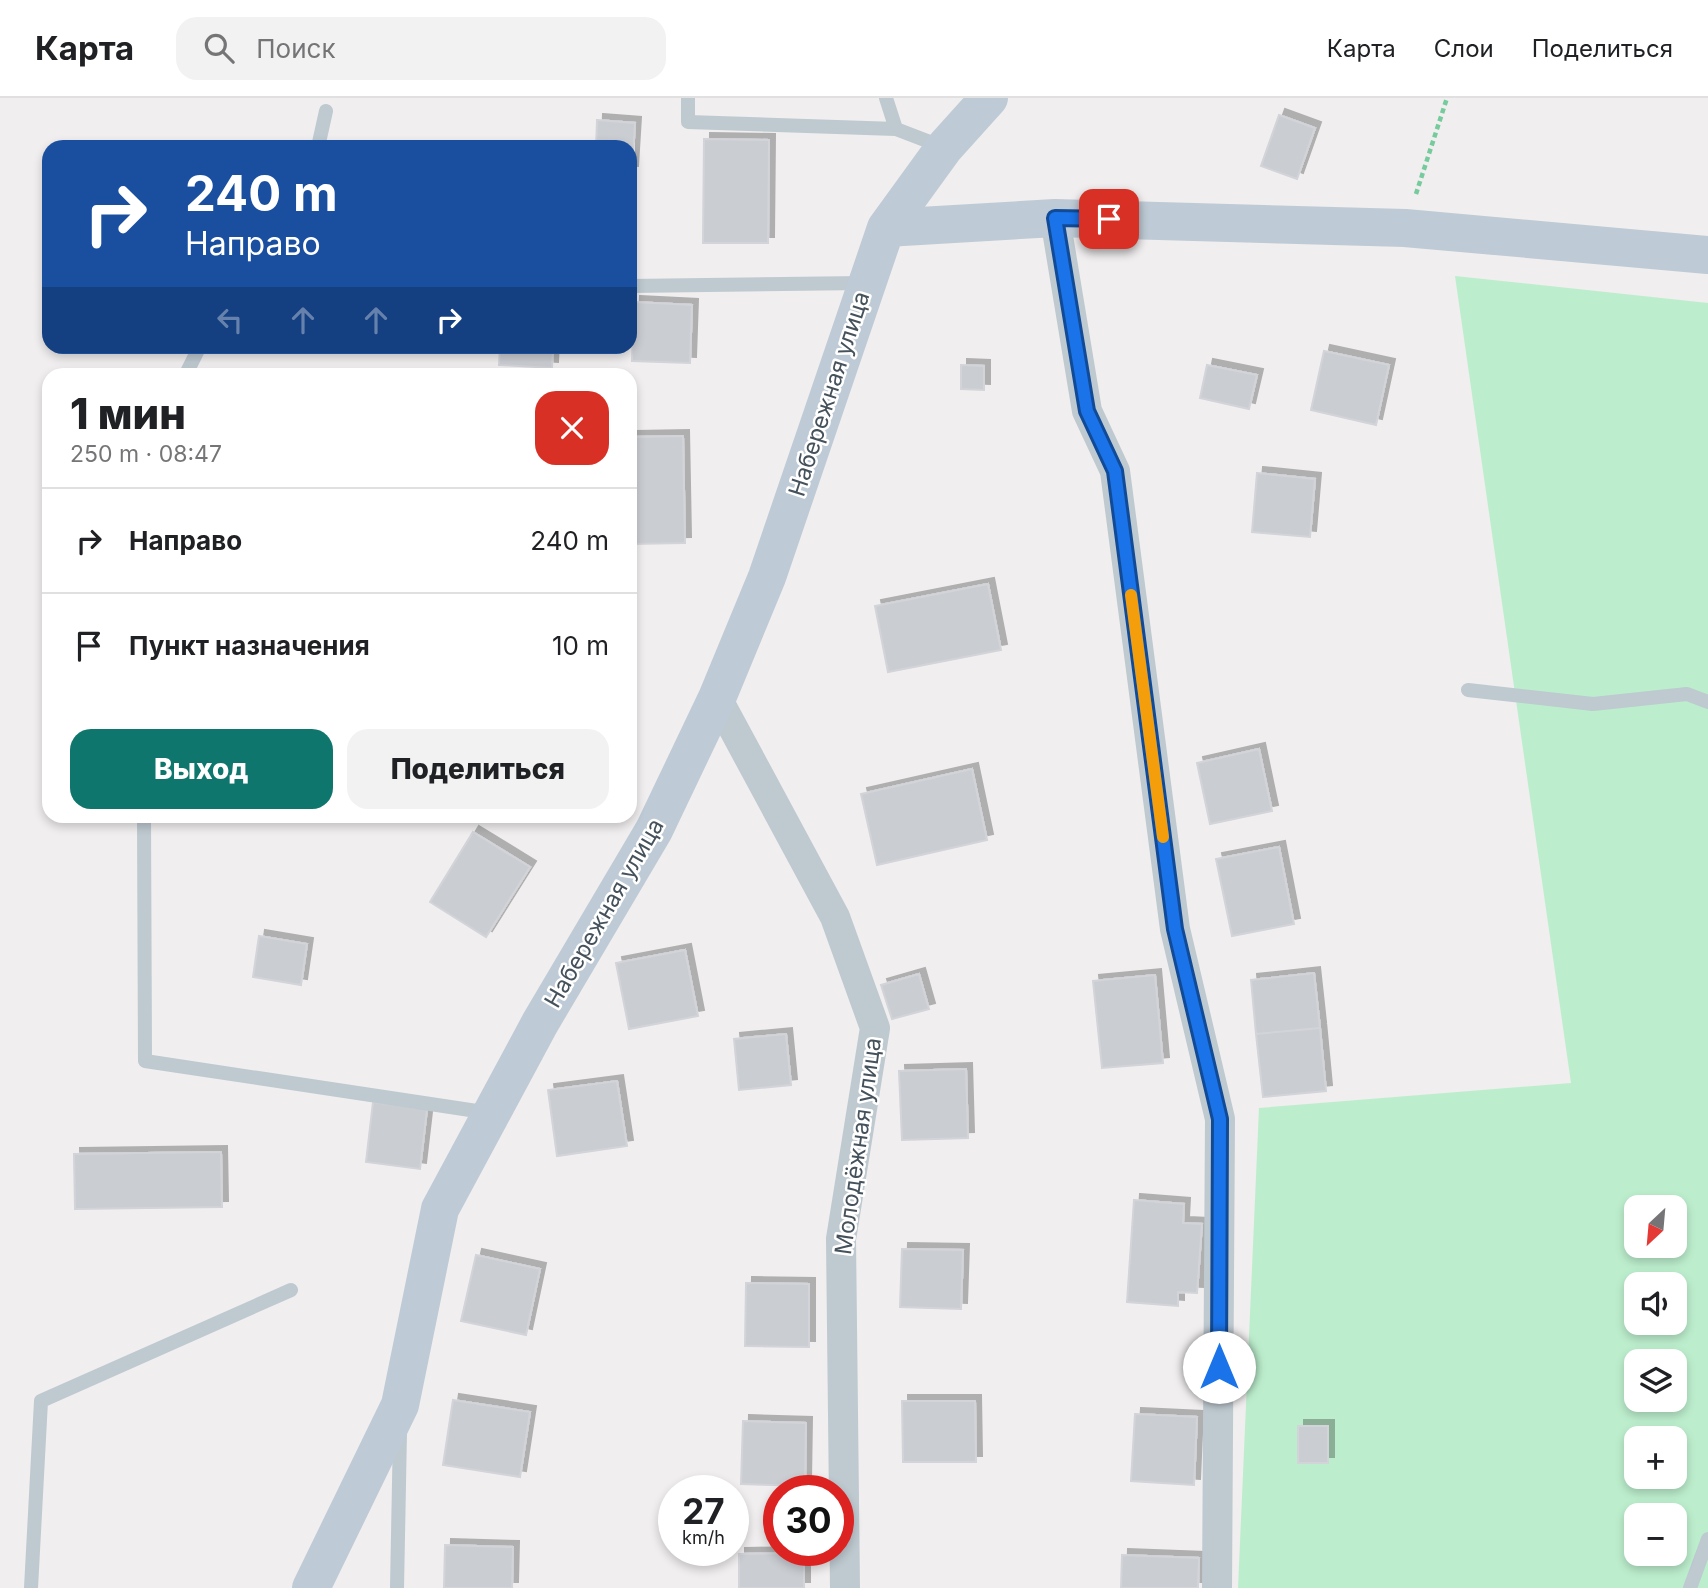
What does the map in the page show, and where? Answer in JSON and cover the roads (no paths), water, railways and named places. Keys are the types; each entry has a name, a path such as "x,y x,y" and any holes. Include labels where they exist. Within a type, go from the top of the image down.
{"street":[{"name":"Набережная улица","path":"310,1588 400,1405 440,1209 540,1023 654,830 717,698 767,577 886,228 944,148 989,98"},
{"path":"886,228 1055,218 1405,228 1708,256"},
{"path":"1055,218 1087,411 1115,471 1175,929 1220,1119 1217,1588"},
{"name":"Молодёжная улица","path":"717,698 835,917 875,1028 841,1239 845,1588"}],"lane":[{"path":"688,98 688,122 896,129 944,148"},
{"path":"886,98 896,129"},
{"path":"320,140 326,111"},
{"path":"637,286 866,283"},
{"path":"1468,690 1593,704 1687,694 1708,702"},
{"path":"145,823 145,1061 491,1113"},
{"path":"31,1588 41,1401 291,1290"},
{"path":"397,1588 400,1405"},
{"path":"1690,1588 1708,1539"}]}
